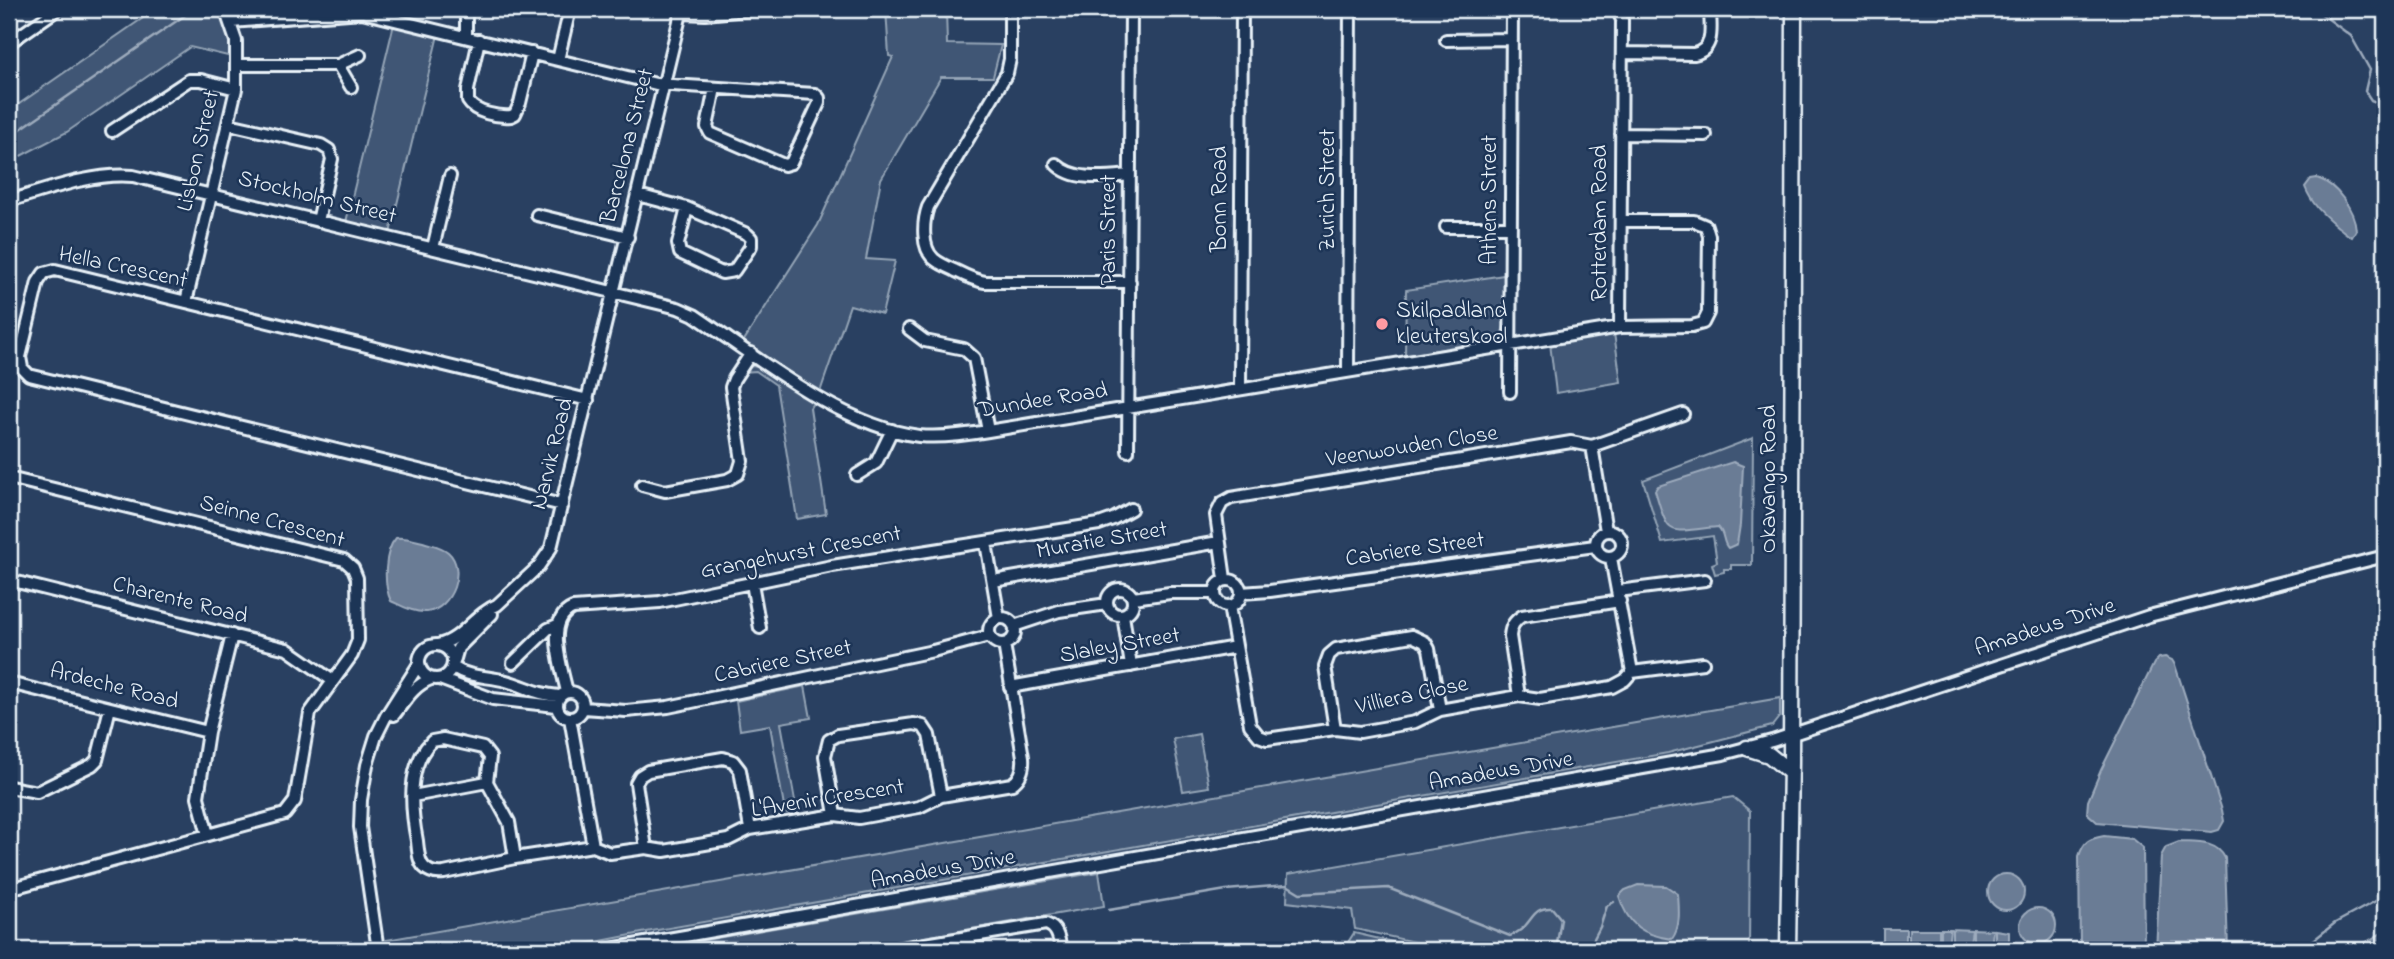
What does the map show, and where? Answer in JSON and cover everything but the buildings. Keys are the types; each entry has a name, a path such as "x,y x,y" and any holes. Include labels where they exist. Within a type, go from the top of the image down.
{"main road":[{"name":"Okavango Road","path":"1788,950 1794,9"},
{"path":"1747,748 1769,755 1791,773"}],"street":[{"path":"9,43 58,9"},
{"name":"Lisbon Street","path":"186,302 236,89 236,41 225,9"},
{"path":"466,9 466,37"},
{"path":"558,60 570,9"},
{"path":"682,11 705,14 757,9"},
{"path":"1010,9 1009,69 928,206 928,252 937,261 969,278 985,282 1130,282"},
{"name":"Paris Street","path":"1128,451 1131,9"},
{"name":"Bonn Road","path":"1240,389 1242,9"},
{"name":"Zurich Street","path":"1348,371 1350,9"},
{"name":"Athens Street","path":"1510,392 1512,9"},
{"name":"Rotterdam Road","path":"1510,345 1620,327 1622,20 1617,9"},
{"path":"1622,53 1694,54 1703,51 1710,42 1710,9"},
{"path":"231,22 357,11 665,85 812,93 817,96 819,103 791,163 783,165 710,133 707,125 715,88"},
{"name":"Barcelona Street","path":"614,293 682,11"},
{"path":"1447,40 1512,39"},
{"path":"479,40 467,96 470,106 507,117 515,114 520,103 532,53"},
{"path":"236,65 338,65 360,55"},
{"path":"338,65 351,86"},
{"path":"112,131 188,80 201,80 236,89"},
{"path":"229,124 314,143 328,150 332,159 318,220"},
{"path":"1621,134 1706,135"},
{"path":"1056,164 1067,173 1078,175 1130,176"},
{"name":"Stockholm Street","path":"9,201 66,185 120,175 133,176 614,293"},
{"path":"433,248 450,176"},
{"path":"638,195 687,208 751,238 749,251 734,271 722,273 680,253 678,244 687,208"},
{"path":"537,215 628,237"},
{"path":"1620,327 1692,326 1705,321 1708,313 1709,236 1706,226 1694,221 1621,221"},
{"path":"1446,227 1511,227"},
{"name":"Hella Crescent","path":"562,505 33,377 20,365 20,357 38,282 42,275 55,270 588,400"},
{"name":"Dundee Road","path":"614,293 689,312 818,398 868,422 892,430 940,437 1510,345"},
{"name":"Narvik Road","path":"453,664 458,648 493,613 497,605 548,556 614,293"},
{"path":"909,329 925,341 964,349 974,358 988,431"},
{"path":"642,485 665,491 727,480 738,474 742,461 731,387 751,353"},
{"name":"Veenwouden Close","path":"1225,579 1216,515 1222,503 1231,498 1571,442 1592,446 1683,414"},
{"path":"857,475 876,463 892,430"},
{"path":"1592,446 1605,531"},
{"name":"Seinne Crescent","path":"9,478 347,562 354,568 357,578 359,635 352,655 308,718 296,797 291,808 281,817 9,889"},
{"name":"Grangehurst Crescent","path":"513,663 548,629 558,625 563,614 573,608 660,602 899,554 1099,524 1130,509"},
{"path":"1605,531 1614,532 1622,541 1620,552 1611,558 1601,555 1595,546 1598,536 1605,531"},
{"name":"Muratie Street","path":"993,581 1219,542"},
{"path":"986,543 999,618"},
{"name":"Cabriere Street","path":"1241,593 1595,546"},
{"name":"Amadeus Drive","path":"605,950 1639,770 1747,748 2149,616 2385,556"},
{"path":"1611,558 1632,672"},
{"path":"1225,579 1236,582 1241,593 1239,600 1229,606 1221,604 1214,593 1217,584 1225,579"},
{"name":"Charente Road","path":"9,580 292,651 333,681"},
{"path":"1520,696 1510,636 1510,629 1517,619 1705,580"},
{"path":"752,583 760,628"},
{"path":"1117,589 1126,589 1133,598 1132,609 1123,615 1112,613 1107,604 1110,593 1117,589"},
{"path":"1133,598 1170,593 1214,593"},
{"path":"1014,626 1059,611 1107,604"},
{"name":"Narvik Road","path":"438,645 450,640 488,609 497,605"},
{"name":"Villiera Close","path":"1229,606 1251,725 1259,736 1275,739 1335,729 1360,732 1415,722 1440,710 1520,696 1540,699 1612,687 1625,680 1632,672 1703,663"},
{"path":"1123,615 1131,666"},
{"path":"999,618 1006,618 1014,626 1013,639 1004,644 997,643 989,636 989,625 999,618"},
{"path":"419,664 424,674 436,679 481,695 512,702 561,698 579,695 583,708 579,715 570,718 562,716 561,698 557,639 558,625"},
{"path":"208,835 198,797 208,732 232,635"},
{"name":"Cabriere Street","path":"583,708 626,711 668,708 933,652 989,636"},
{"path":"1335,729 1325,666 1329,655 1336,649 1412,636 1421,639 1429,649 1440,710"},
{"name":"L'Avenir Crescent","path":"413,796 412,813 420,859 427,870 444,873 515,858 593,846 610,853 646,848 664,851 728,840 750,829 835,815 859,818 919,807 941,796 1012,784 1023,768 1023,757 1004,644"},
{"path":"378,950 359,818 367,765 372,746 386,716 419,664 425,649 438,645 448,649 453,664 465,673 504,680 541,695 561,698"},
{"name":"Slaley Street","path":"1010,687 1237,647"},
{"path":"382,726 420,684 448,674 453,664"},
{"path":"481,695 484,677"},
{"name":"Ardeche Road","path":"9,684 208,732"},
{"path":"9,787 37,792 94,764 110,708"},
{"path":"570,718 593,846"},
{"path":"835,815 825,752 829,740 838,735 914,724 923,726 930,738 941,796"},
{"path":"487,782 413,796 419,760 436,739 485,749 490,757 487,782 509,822 515,858"},
{"path":"646,848 636,783 642,774 648,771 723,758 733,761 740,770 750,829"},
{"path":"889,950 1046,924 1052,926 1057,933 1061,950"},
{"path":"966,937 968,950"}],"shaded area":[{"path":"156,9 221,9 231,35 232,57 190,47 67,132 9,162 9,111"},
{"path":"886,9 946,9 947,44 1001,45 993,77 941,77 881,179 866,259 895,261 882,314 850,305 820,392 743,342 818,225 893,57 889,56"},
{"path":"394,24 438,35 390,233 346,222"},
{"path":"2317,178 2331,186 2348,206 2355,222 2356,230 2352,237 2328,218 2311,199 2305,187 2311,179"},
{"path":"1504,275 1504,326 1497,339 1405,356 1406,290"},
{"path":"1614,333 1621,382 1556,393 1550,343"},
{"path":"752,366 763,368 814,401 810,408 826,514 797,519 776,385 756,371 743,372"},
{"path":"1753,438 1752,565 1731,565 1731,569 1715,574 1712,564 1717,562 1713,536 1662,543 1643,480"},
{"path":"1733,462 1743,466 1737,544 1728,548 1718,527 1680,530 1668,525 1655,490 1658,486"},
{"path":"396,538 439,547 454,559 454,587 444,604 427,612 408,609 391,601 386,568 389,551"},
{"path":"2165,657 2175,665 2222,810 2224,821 2219,830 2212,832 2097,822 2087,813 2088,801 2101,770 2154,663"},
{"path":"805,686 811,718 781,723 797,812 785,813 770,725 740,730 736,701"},
{"path":"1780,698 1780,716 1772,726 1668,753 555,950 388,950 386,940"},
{"path":"1199,734 1209,787 1183,791 1173,739"},
{"path":"1733,797 1750,811 1749,950 1450,950 1355,929 1352,910 1287,902 1288,874"},
{"path":"2104,836 2132,839 2143,848 2144,950 2080,950 2079,856 2087,842"},
{"path":"2179,842 2211,845 2225,858 2228,950 2156,950 2161,856 2166,847"},
{"path":"1099,872 1104,906 850,950 647,950"},
{"path":"2006,874 2019,879 2024,892 2019,905 2006,910 1993,905 1988,892 1993,879"},
{"path":"1638,885 1666,886 1678,894 1678,923 1672,939 1645,932 1627,915 1619,896 1625,890"},
{"path":"2038,908 2051,913 2056,926 2051,939 2038,944 2025,939 2020,926 2025,913"},
{"path":"1883,929 1906,929 1906,950 1883,950"},
{"path":"1909,929 1939,929 1939,950 1909,950"},
{"path":"1941,929 1950,929 1948,949 1954,949 1952,929 1972,930 1969,949 1976,949 1973,929 1993,930 1991,950 1941,950"},
{"path":"1995,930 2009,932 2009,950 1991,950 1998,949"},
{"path":"2385,931 2385,950 2353,950"},
{"path":"1354,933 1427,950 1343,950"}],"waterway":[{"path":"9,137 194,9"},
{"path":"2315,9 2351,36 2370,70 2365,91 2371,100 2385,106"},
{"path":"1109,910 1226,890 1287,885 1300,893 1388,888 1510,936 1522,929 1539,911 1552,908 1561,919 1556,950"},
{"path":"2295,950 2335,923 2385,896"},
{"path":"1588,950 1607,906 1614,902"}],"place":[{"name":"Skilpadland kleuterskool","path":"1382,324"}]}
